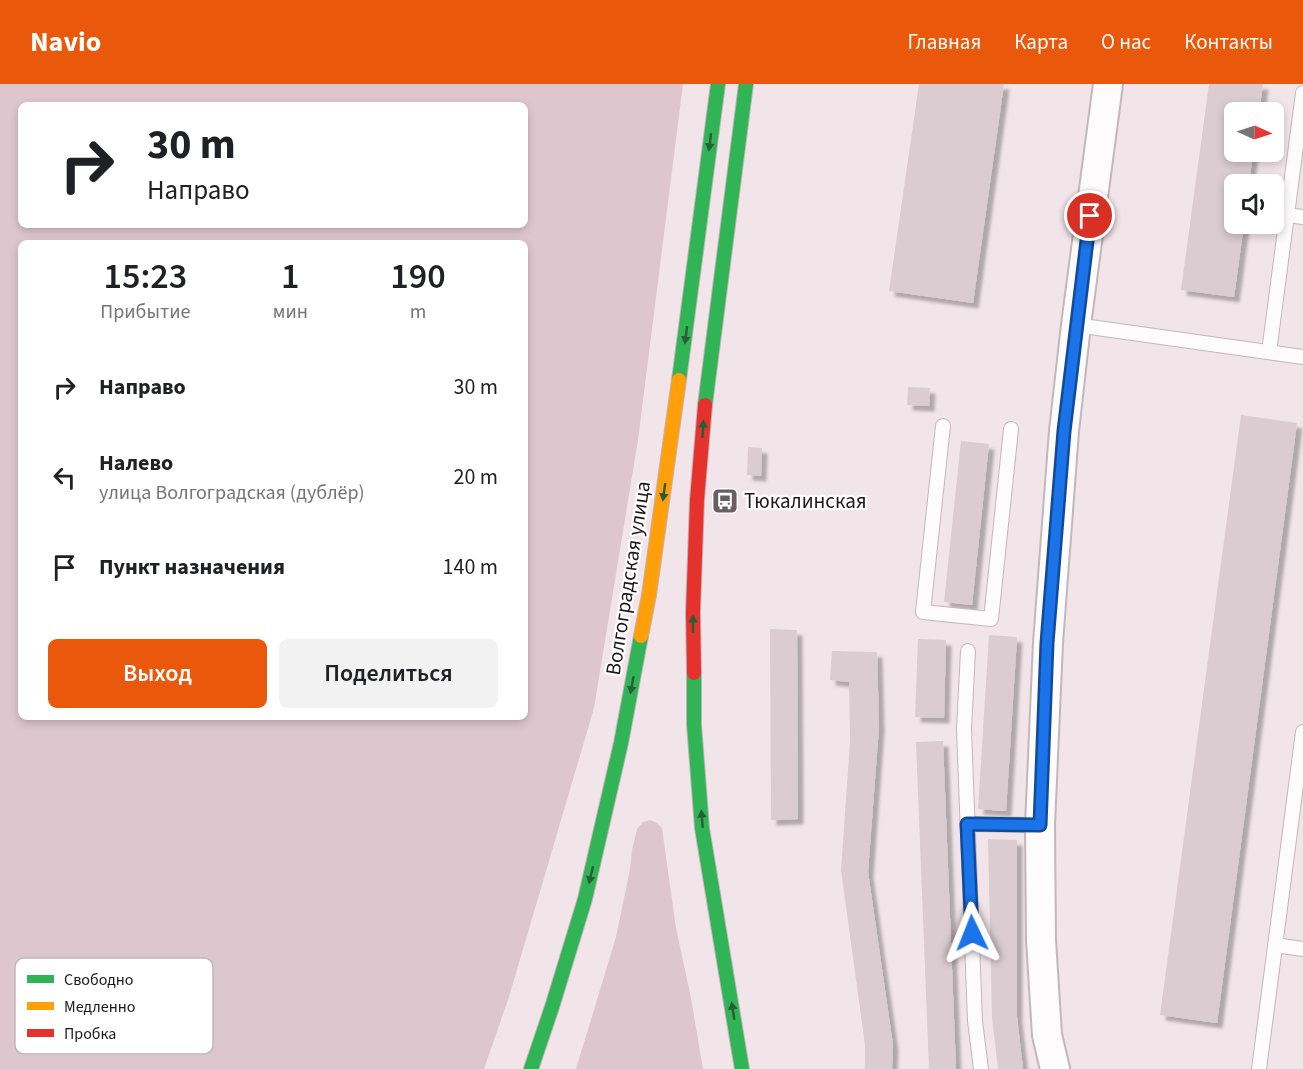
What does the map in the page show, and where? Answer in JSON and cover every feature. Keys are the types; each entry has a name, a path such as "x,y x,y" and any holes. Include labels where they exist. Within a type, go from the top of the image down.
{"main road":[{"name":"Волгоградская улица","path":"531,1069 585,898 621,743 649,595 718,84"},
{"path":"742,1069 702,828 694,724 693,612 697,500 704,417 746,84"}],"street":[{"path":"1054,1069 1047,1035 1041,940 1040,825 1047,643 1064,431 1108,84"}],"lane":[{"path":"1269,352 1303,93"},
{"path":"1287,215 1303,217"},
{"path":"1076,325 1303,357"},
{"path":"943,426 923,612 991,619 1011,429"},
{"path":"968,651 964,729 975,1021 981,1069"},
{"path":"1259,1069 1303,732"},
{"path":"967,824 1040,825"},
{"path":"1275,945 1303,949"}],"shaded area":[{"path":"0,84 683,84 638,440 594,708 509,997 484,1069 0,1069"},
{"path":"650,820 662,828 676,928 703,1069 576,1069 616,937 637,829 643,822"}],"building":[{"path":"919,84 1004,84 973,303 889,291"},
{"path":"1209,84 1263,84 1260,102 1224,102 1224,162 1252,162 1250,174 1224,174 1224,234 1243,234 1234,297 1181,290"},
{"path":"908,387 930,388 929,406 907,405"},
{"path":"1241,415 1297,423 1217,1023 1160,1015"},
{"path":"961,441 989,444 972,605 944,602"},
{"path":"748,447 762,448 761,476 747,475"},
{"path":"770,629 797,630 798,819 771,820"},
{"path":"989,635 1017,637 1006,811 978,809"},
{"path":"918,639 946,640 944,718 915,717"},
{"path":"832,651 877,652 879,727 868,872 893,1045 892,1069 865,1069 865,1045 841,870 850,742 849,682 830,680"},
{"path":"943,741 956,1069 929,1069 916,742"},
{"path":"988,839 1017,840 1017,1017 1023,1069 998,1069 992,1018"}],"traffic: fast":[{"path":"679,380 718,84"},
{"path":"705,405 746,84"},
{"path":"531,1069 585,899 621,743 641,636"},
{"path":"694,673 694,724 702,828 742,1069"}],"traffic: slow":[{"path":"641,636 649,595 679,380"}],"traffic: jam":[{"path":"694,673 693,612 697,500 705,405"}],"place":[{"name":"Тюкалинская","path":"725,501"}],"route":[{"path":"972,933 967,824 1040,825 1047,643 1064,431 1090,216"}]}
